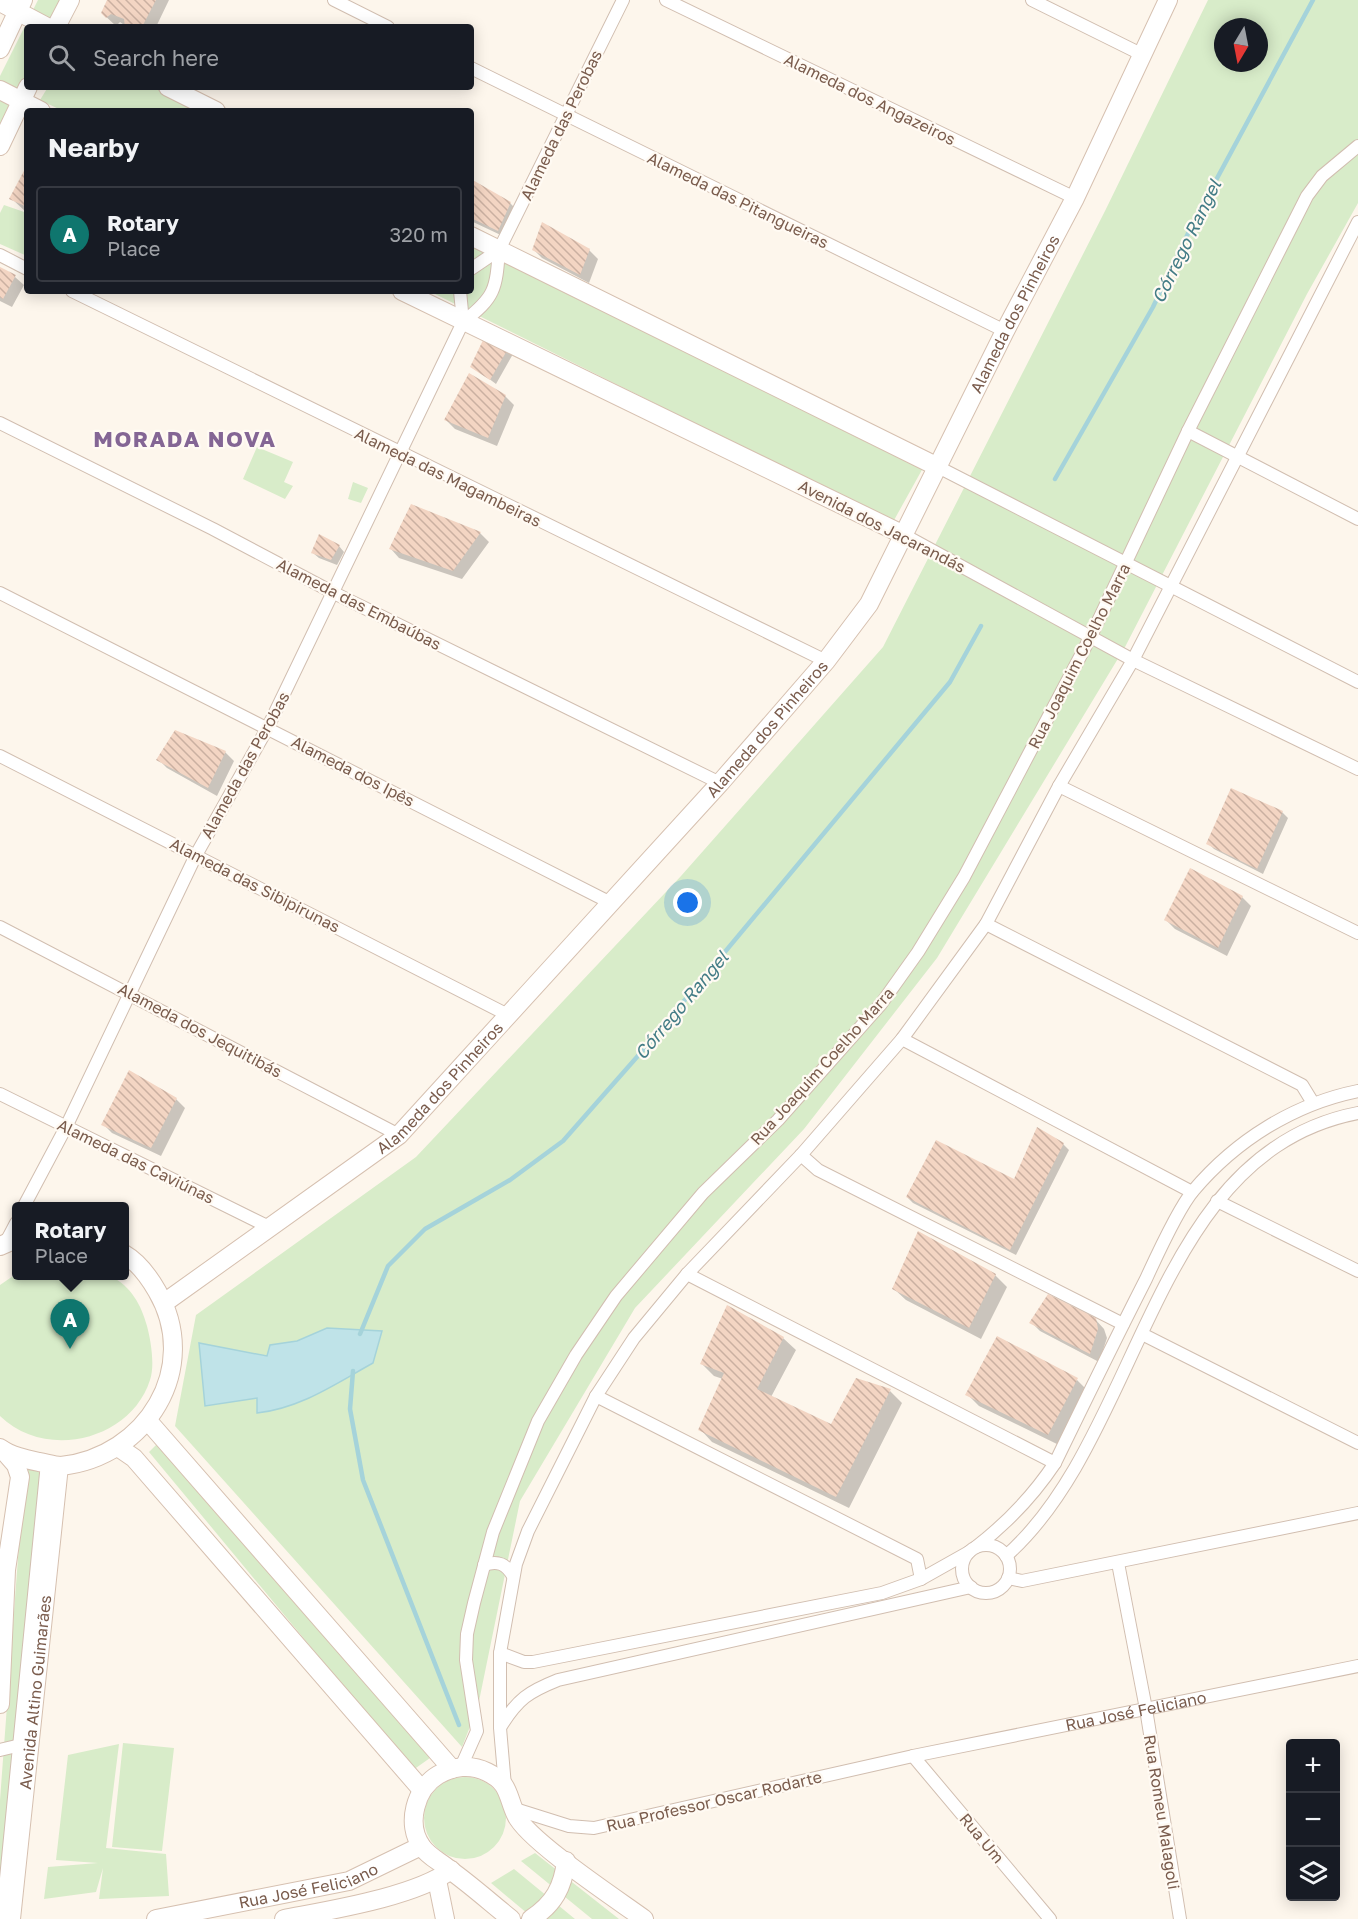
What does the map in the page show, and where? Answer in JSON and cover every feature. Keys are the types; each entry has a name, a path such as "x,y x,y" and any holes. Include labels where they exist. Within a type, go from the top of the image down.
{"street":[{"path":"58,24 70,0"},
{"path":"334,0 382,24"},
{"name":"Alameda das Perobas","path":"26,1202 132,994 196,855 268,727 463,322 485,305 491,294 496,283 499,250 623,0"},
{"name":"Alameda dos Angazeiros","path":"666,0 1075,198"},
{"path":"1032,0 1141,54"},
{"name":"Alameda dos Pinheiros","path":"164,1303 399,1135 609,902 720,783 826,662 869,604 1005,331 1075,198 1168,0"},
{"path":"0,2 20,5 42,24"},
{"path":"0,49 20,5"},
{"name":"Alameda das Pitangueiras","path":"474,70 1005,331"},
{"path":"0,90 24,94 37,108"},
{"path":"174,90 210,108"},
{"path":"0,146 24,94"},
{"name":"Rua Joaquim Coelho Marra","path":"456,1768 477,1731 466,1660 467,1634 493,1532 538,1421 576,1355 616,1296 703,1192 778,1120 887,996 918,952 964,877 1091,636 1188,431 1307,196 1322,176 1358,147"},
{"path":"644,1919 541,1843 516,1816 505,1786 500,1728 500,1653 513,1576 528,1531 596,1396 634,1338 687,1274 801,1155 902,1039 986,924 1059,786 1133,660 1358,222"},
{"path":"474,238 938,467 1125,565 1358,682"},
{"name":"Alameda das Perobas","path":"474,267 499,250"},
{"path":"0,255 24,267"},
{"name":"Alameda das Magambeiras","path":"78,294 399,454 826,662"},
{"name":"Avenida dos Jacarandás","path":"408,294 904,535 1133,660 1358,769"},
{"path":"460,294 463,322"},
{"name":"Alameda das Embaúbas","path":"0,423 213,529 334,593 720,783"},
{"path":"1188,431 1358,519"},
{"name":"Alameda dos Ipês","path":"0,593 609,902"},
{"name":"Alameda das Sibipirunas","path":"0,756 508,1014"},
{"path":"1059,786 1358,933"},
{"path":"986,924 1302,1085 1313,1103"},
{"name":"Alameda dos Jequitibás","path":"0,927 399,1135"},
{"path":"902,1039 1192,1192"},
{"path":"500,1653 524,1662 534,1662 882,1593 921,1580 972,1550 999,1530 1038,1489 1055,1463 1123,1324 1192,1192 1256,1134 1313,1103 1358,1091"},
{"name":"Alameda das Caviúnas","path":"0,1094 271,1228"},
{"path":"1006,1556 1052,1505 1072,1471 1175,1269 1217,1201 1237,1177 1266,1152 1306,1128 1358,1113"},
{"path":"801,1155 818,1170 1123,1324"},
{"path":"1217,1201 1358,1271"},
{"path":"1,1452 53,1465 95,1457 118,1447 148,1421 167,1387 174,1350 172,1327 164,1303 150,1279 129,1259"},
{"path":"687,1274 1055,1463"},
{"path":"1142,1334 1358,1443"},
{"path":"596,1396 916,1559 921,1580"},
{"path":"148,1421 456,1768"},
{"path":"118,1447 134,1458 422,1790"},
{"name":"Avenida Altino Guimarães","path":"0,1704 3,1571 18,1472 16,1465 1,1452"},
{"name":"Avenida Altino Guimarães","path":"11,1919 23,1745 53,1465"},
{"path":"1008,1578 1022,1581 1358,1513"},
{"path":"993,1546 1006,1556 1010,1570 1008,1578 998,1590 990,1593 982,1592 971,1587 963,1577 962,1568 972,1550 993,1546"},
{"path":"484,1565 499,1563 509,1569 513,1576"},
{"name":"Rua Romeu Malagoli","path":"1118,1563 1146,1709 1180,1919"},
{"path":"500,1728 518,1701 530,1691 558,1680 971,1587"},
{"name":"Rua José Feliciano","path":"913,1756 1358,1666"},
{"path":"0,1750 23,1745 2,1919"},
{"name":"Rua Professor Oscar Rodarte","path":"515,1809 569,1826 594,1828 913,1756"},
{"name":"Rua Um","path":"913,1756 1050,1919"},
{"path":"505,1786 485,1771 456,1768 432,1778 422,1790 415,1804 414,1820 421,1846 444,1875 511,1919"},
{"name":"Rua José Feliciano","path":"156,1919 349,1881 421,1846"},
{"path":"531,1919 557,1895 563,1882 566,1861"},
{"path":"284,1919 350,1907 444,1875"},
{"path":"444,1875 445,1919"},
{"path":"349,1881 350,1907"}],"green space":[{"path":"38,0 65,0 53,24 26,24"},
{"path":"1208,0 1358,0 1358,203 1307,294 1125,647 937,958 804,1129 635,1308 520,1501 478,1706 462,1747 175,1426 196,1315 416,1157 681,876 883,647 1105,211"},
{"path":"24,28 24,83 0,132 0,76"},
{"path":"46,90 166,90 196,108 57,108 40,100"},
{"path":"4,205 24,212 24,255 0,244 0,213"},
{"path":"474,245 923,468 893,522 435,294 474,294"},
{"path":"257,447 293,462 284,482 293,486 285,499 243,479"},
{"path":"353,482 368,488 361,503 348,499"},
{"path":"12,1277 12,1280 118,1280 134,1297 142,1310 151,1346 150,1380 140,1401 125,1417 106,1430 85,1437 63,1440 40,1438 19,1430 0,1416 0,1285"},
{"path":"162,1439 430,1758 413,1770 149,1452"},
{"path":"25,1464 49,1464 0,1919 0,1800"},
{"path":"123,1743 174,1748 162,1851 112,1847"},
{"path":"119,1744 106,1848 166,1854 169,1896 99,1899 103,1868 96,1892 44,1899 48,1867 98,1863 56,1860 68,1755"},
{"path":"457,1777 473,1777 488,1784 499,1795 506,1810 503,1834 494,1847 473,1859 457,1859 442,1852 431,1841 424,1826 424,1810 431,1795 442,1784"},
{"path":"535,1853 619,1919 592,1919 521,1861"},
{"path":"514,1869 575,1919 534,1919 491,1883"}],"water":[{"path":"327,1328 382,1331 373,1363 303,1401 273,1410 257,1413 257,1398 205,1406 199,1343 267,1356 270,1345 297,1341"}],"building":[{"path":"107,0 156,0 144,24 125,24 124,19 111,14 106,18 101,13"},
{"path":"24,171 24,206 9,199"},
{"path":"474,181 511,202 498,231 474,219"},
{"path":"542,222 590,249 580,275 532,250"},
{"path":"0,267 16,275 3,299 0,297"},
{"path":"486,334 509,347 490,380 470,367"},
{"path":"469,373 506,395 488,438 444,420"},
{"path":"411,504 481,532 453,571 389,549"},
{"path":"319,534 340,545 331,560 311,553"},
{"path":"175,730 226,751 208,788 156,760"},
{"path":"1231,788 1283,811 1257,869 1206,844"},
{"path":"1190,868 1243,896 1218,948 1164,920"},
{"path":"129,1070 177,1098 151,1148 101,1125"},
{"path":"1037,1127 1064,1143 1010,1250 906,1197 936,1140 1014,1179"},
{"path":"918,1231 996,1274 969,1328 892,1289"},
{"path":"1048,1294 1096,1318 1098,1329 1090,1354 1029,1323"},
{"path":"727,1305 784,1337 757,1389 831,1424 856,1378 891,1389 836,1497 698,1430 724,1373 700,1364"},
{"path":"997,1336 1078,1378 1048,1435 965,1395"}],"waterway":[{"name":"Córrego Rangel","path":"1055,479 1153,307 1194,221 1313,0"},
{"name":"Córrego Rangel","path":"360,1334 388,1266 425,1229 510,1180 563,1141 644,1049 950,682 981,626"},
{"path":"353,1371 350,1409 363,1480 459,1725"}],"place":[{"name":"Rotary","path":"70,1349"}],"district":[{"name":"MORADA NOVA","path":"185,438"}]}
